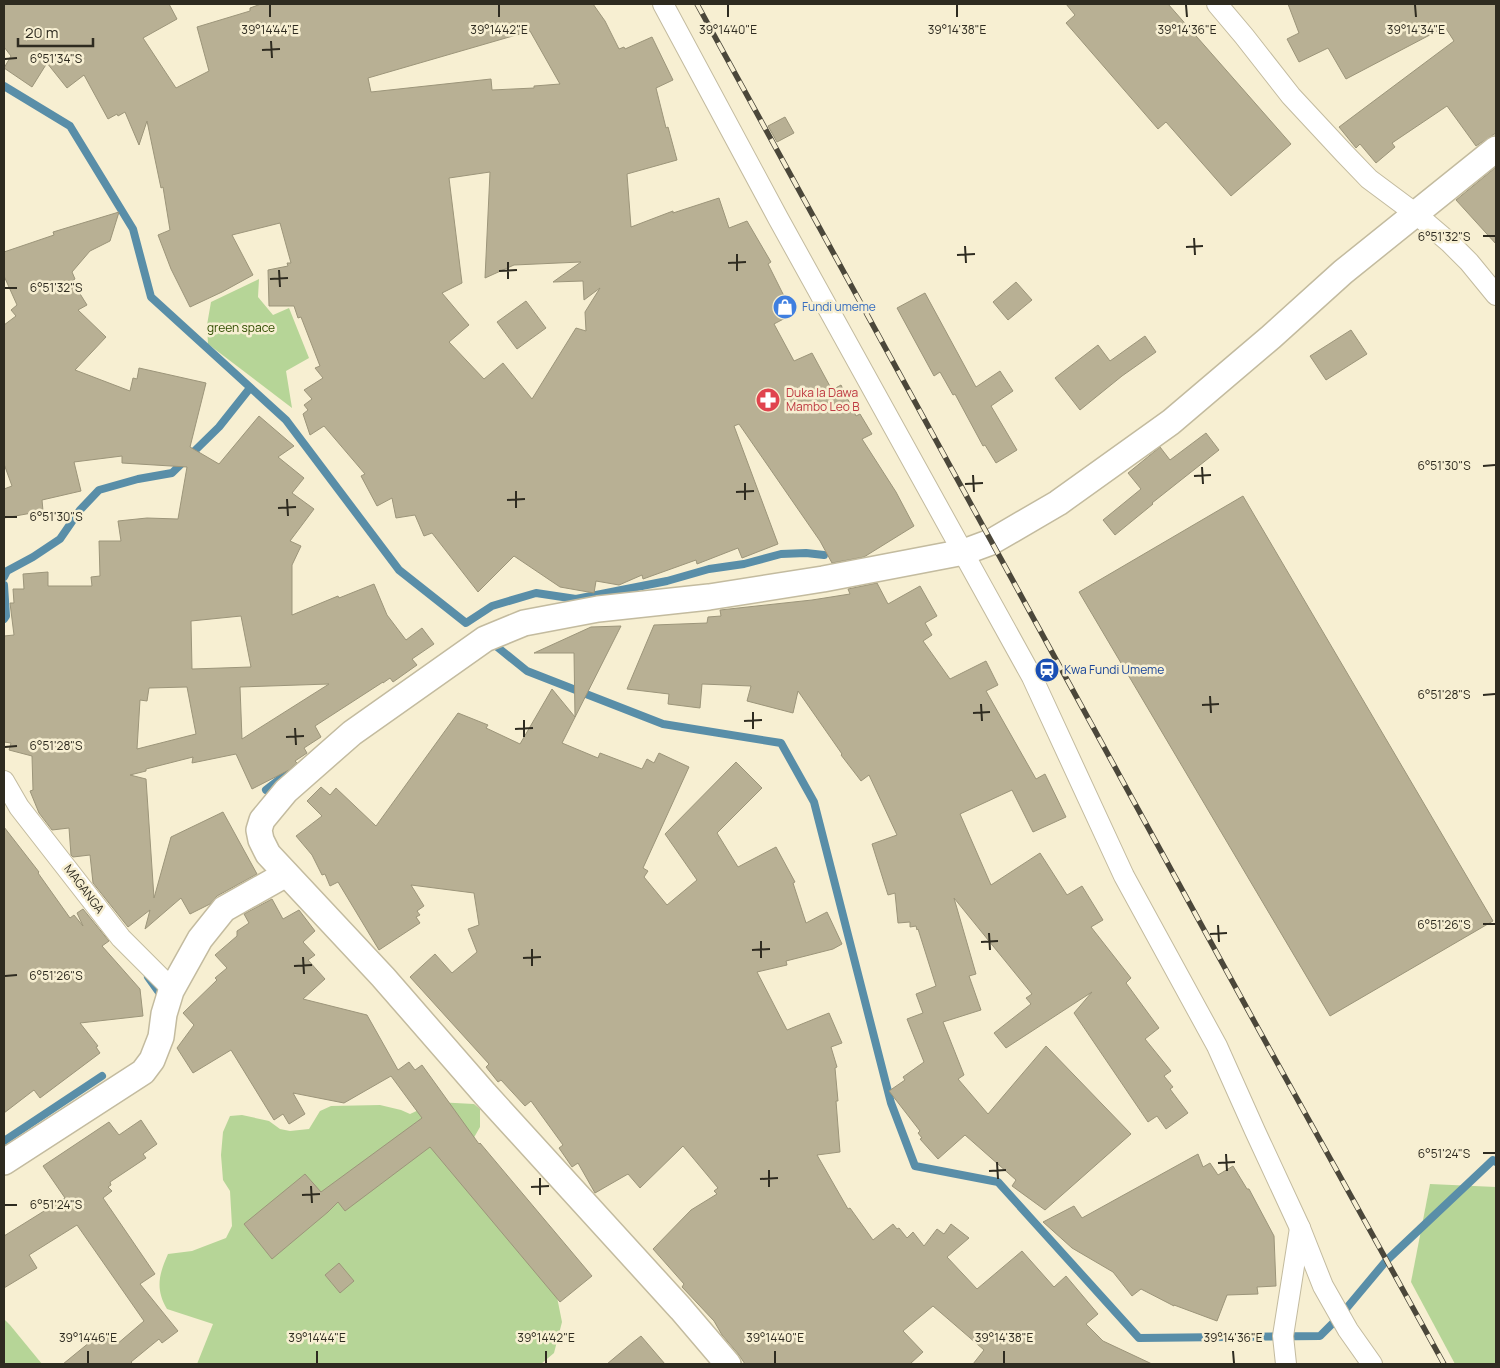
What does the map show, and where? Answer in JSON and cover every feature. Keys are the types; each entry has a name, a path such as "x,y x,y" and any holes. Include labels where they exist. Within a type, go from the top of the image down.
{"street":[{"path":"663,4 778,218 1032,677 1124,876 1217,1046 1254,1131 1300,1228 1323,1286 1348,1330 1372,1364"},
{"path":"1217,4 1291,96 1344,153 1369,179 1416,214 1469,262 1496,295"},
{"path":"728,1364 485,1094 383,977 268,854 261,840 259,830 262,820 286,791 352,734 486,639 524,624 598,609 718,596 823,579 964,552 991,542 1058,503 1171,422 1271,337 1343,272 1496,149"},
{"name":"MAGANGA","path":"4,781 19,807 121,938 169,986 171,991"},
{"path":"4,1162 143,1072 152,1060 161,1037 164,1014 171,991 200,939 224,909 286,874"},
{"path":"1286,1364 1283,1336 1300,1228"}],"green space":[{"name":"green space","path":"259,279 258,297 273,315 289,308 309,358 286,371 292,408 208,344 207,325 211,302"},
{"path":"436,1102 474,1104 480,1109 480,1127 472,1141 553,1277 562,1322 554,1353 541,1364 197,1364 213,1324 167,1309 161,1295 160,1282 162,1268 168,1254 192,1251 226,1238 232,1226 230,1191 223,1180 221,1155 223,1132 230,1116 242,1115 269,1121 280,1129 290,1131 309,1129 320,1111 331,1106 380,1105 410,1114"},
{"path":"1430,1184 1496,1187 1496,1364 1455,1364 1411,1282"},
{"path":"4,1319 10,1325 42,1364 4,1364"}],"building":[{"path":"4,4 169,4 177,19 143,38 176,88 209,71 197,27 250,11 250,8 261,4 593,4 605,21 619,49 624,47 625,49 652,37 673,80 656,88 666,128 668,127 677,160 627,174 631,227 673,211 673,213 719,198 729,228 747,221 771,262 768,264 793,314 774,324 794,361 812,353 832,390 841,385 856,416 860,414 872,434 862,439 896,492 914,526 864,557 832,563 820,541 739,424 734,426 778,544 742,558 738,548 697,564 696,560 643,579 642,575 619,585 596,581 594,593 560,587 514,556 478,592 432,533 424,536 415,515 396,518 392,498 377,506 361,476 365,474 324,426 310,435 303,414 308,410 304,405 312,399 304,390 323,378 315,368 320,366 301,317 298,318 294,306 269,306 268,270 288,266 287,263 291,263 280,223 232,235 253,275 190,307 171,269 158,235 170,230 163,187 161,188 147,121 139,145 125,112 108,119 84,75 67,88 47,63 32,87 4,68 11,56 4,47","holes":["530,31 560,84 534,86 534,88 492,90 491,79 371,92 368,78","490,172 485,278 514,265 581,262 553,282 583,281 584,300 600,288 585,312 586,331 576,328 532,399 503,363 484,379 449,342 469,325 442,293 462,283 449,178"]},
{"path":"1066,4 1168,4 1291,144 1231,196 1166,122 1158,129 1066,23 1075,15"},
{"path":"1288,4 1496,4 1496,133 1476,146 1447,106 1392,143 1395,147 1376,163 1360,144 1356,148 1339,127 1454,41 1445,27 1346,79 1328,48 1299,62 1287,39 1299,33"},
{"path":"785,117 794,133 777,142 768,126"},
{"path":"1496,167 1496,244 1456,200"},
{"path":"119,212 110,241 90,251 72,272 75,279 72,281 87,305 78,310 106,337 75,370 130,391 133,378 137,379 139,368 206,383 190,447 219,464 259,416 294,446 278,457 304,478 292,493 314,509 290,541 301,546 292,565 292,615 338,596 339,598 374,584 387,615 406,640 422,628 434,644 412,659 417,665 393,682 390,678 315,726 321,737 304,748 307,753 295,761 297,763 289,770 252,789 236,754 192,763 193,757 130,775 146,779 154,898 171,837 223,812 257,874 217,896 210,904 190,914 181,898 145,929 150,910 128,927 93,883 90,855 73,857 71,855 69,828 52,830 39,813 30,791 33,790 32,756 9,750 11,743 4,742 4,636 14,635 10,603 14,603 13,589 24,589 23,574 48,572 48,586 92,586 91,577 100,576 99,541 121,541 118,521 147,518 178,519 187,467 122,463 122,456 74,462 81,491 42,500 43,511 4,518 4,489 12,486 4,464 4,325 16,316 11,310 17,305 4,276 4,252 54,235 53,232","holes":["241,616 251,667 192,669 191,621","329,684 242,739 240,687","187,687 196,734 137,749 140,700 147,701 149,688"]},
{"path":"1016,282 1032,300 1008,320 993,302"},
{"path":"925,293 976,387 1000,371 1013,391 991,406 1017,450 996,463 985,445 983,446 955,394 953,395 940,372 934,376 897,308"},
{"path":"526,301 546,328 517,349 497,322"},
{"path":"1351,330 1367,354 1326,380 1310,356"},
{"path":"1145,336 1156,352 1122,376 1080,410 1055,378 1098,345 1110,361"},
{"path":"1206,433 1219,450 1115,535 1103,520 1141,489 1128,473 1160,447 1170,460"},
{"path":"1243,496 1493,921 1330,1016 1079,592"},
{"path":"877,583 888,604 920,586 937,616 925,623 932,635 923,641 950,679 986,661 998,685 986,691 1036,779 1045,774 1066,817 1033,832 1012,790 960,814 991,885 1040,853 1067,895 1082,886 1103,920 1091,927 1131,978 1126,983 1159,1028 1145,1039 1171,1071 1164,1076 1173,1087 1170,1089 1188,1113 1166,1129 1157,1116 1148,1122 1074,1013 1092,992 1006,1048 994,1033 1031,1004 1026,998 1032,994 954,898 976,974 969,976 981,1010 943,1022 964,1075 958,1079 988,1114 1046,1046 1131,1134 1045,1210 1012,1186 1016,1180 965,1135 938,1159 920,1139 922,1138 918,1133 920,1131 889,1091 905,1080 903,1077 924,1062 907,1019 923,1013 916,994 936,986 918,929 916,926 910,927 910,922 898,923 895,893 888,895 872,844 897,835 869,775 861,781 798,691 793,713 747,701 751,686 702,684 700,708 668,704 669,694 627,689 654,625 707,623 708,617 721,616 720,610 850,594 848,589"},
{"path":"621,626 562,743 598,758 600,753 642,769 647,759 654,763 659,753 689,767 643,868 648,871 644,877 667,905 697,880 665,834 736,762 762,788 717,833 738,867 776,847 795,882 793,883 806,923 827,912 842,944 833,949 786,961 787,965 757,972 787,1030 829,1013 842,1043 831,1047 837,1067 835,1068 838,1101 836,1101 840,1152 817,1155 848,1209 850,1208 873,1240 893,1224 907,1238 913,1232 924,1246 937,1229 944,1234 951,1224 969,1238 947,1257 977,1289 1022,1251 1054,1287 1066,1276 1098,1314 1086,1324 1103,1341 1152,1364 973,1364 984,1350 933,1306 903,1331 923,1352 910,1364 745,1364 722,1335 714,1321 682,1287 684,1284 653,1249 691,1210 717,1194 714,1191 718,1188 683,1146 640,1188 628,1174 595,1193 578,1163 572,1167 559,1148 563,1145 531,1101 525,1106 501,1080 498,1082 486,1067 489,1064 410,977 435,954 452,973 477,952 468,929 479,925 474,893 411,885 424,906 417,911 420,915 416,917 420,923 379,950 338,882 330,886 325,874 322,875 312,855 296,836 322,816 307,801 321,787 330,795 336,788 376,826 458,713 488,725 486,728 520,744 552,689 575,717 574,653 534,653 591,627"},
{"path":"4,827 39,872 70,918 74,915 83,926 77,913 83,909 109,941 102,946 140,989 143,1016 80,1023 98,1046 96,1047 100,1053 40,1098 34,1090 4,1113"},
{"path":"272,899 283,919 299,910 315,931 303,942 315,955 308,960 325,979 303,999 367,1015 398,1070 409,1062 415,1070 422,1065 479,1144 592,1276 560,1302 430,1147 345,1211 338,1202 272,1259 244,1224 305,1174 321,1192 422,1118 391,1076 344,1103 293,1093 305,1114 289,1124 283,1114 274,1120 231,1050 193,1073 177,1048 194,1025 183,1013 217,980 215,978 227,968 215,955 237,936 237,931 249,923 244,914"},
{"path":"141,1120 157,1144 143,1154 146,1158 110,1182 111,1185 108,1187 112,1191 103,1198 155,1274 140,1284 178,1331 162,1343 159,1339 131,1362 133,1364 63,1364 101,1333 102,1335 106,1332 116,1345 144,1321 77,1225 29,1255 37,1268 4,1288 4,1236 65,1198 43,1166 109,1122 119,1135"},
{"path":"1198,1154 1203,1167 1210,1163 1218,1175 1233,1166 1247,1189 1249,1189 1274,1236 1276,1286 1257,1287 1258,1294 1227,1295 1217,1321 1174,1306 1141,1289 1132,1296 1113,1272 1072,1248 1043,1222 1074,1206 1082,1218"},
{"path":"339,1263 354,1281 340,1293 325,1275"},
{"path":"641,1336 665,1364 607,1364 632,1343"}],"waterway":[{"path":"4,86 70,126 133,229 151,297 286,420 399,570 466,623 492,606 536,593 576,599 667,581 709,569 744,564 781,554 806,553 824,555"},
{"path":"4,577 7,571 60,539 80,510 99,490 138,479 172,473 219,427 250,388"},
{"path":"4,585 6,616 4,619"},
{"path":"496,646 527,671 663,724 781,743 814,802 891,1103 915,1166 998,1182 1139,1338 1320,1336 1340,1316 1386,1261 1493,1160 1496,1162"},
{"path":"266,790 294,768"},
{"path":"148,977 163,998"},
{"path":"4,1141 102,1076"}],"railway":[{"path":"697,4 1444,1364"}],"place":[{"name":"Fundi umeme","path":"785,307"},
{"name":"Duka la Dawa Mambo Leo B","path":"768,400"},
{"name":"Kwa Fundi Umeme","path":"1047,670"}]}
